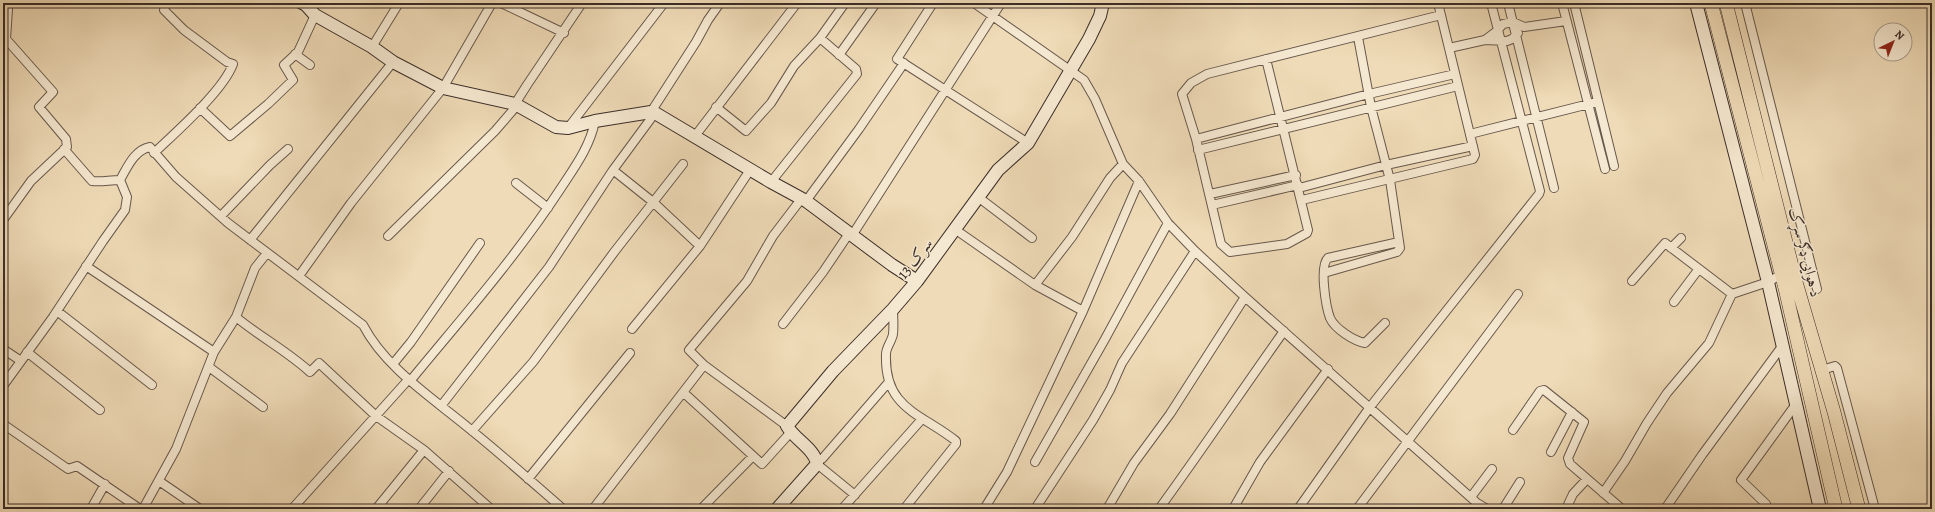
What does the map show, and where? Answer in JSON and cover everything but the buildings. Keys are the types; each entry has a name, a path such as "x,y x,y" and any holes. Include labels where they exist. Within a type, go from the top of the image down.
{"main road":[{"name":"د هوایی ډګر سړک","path":"1711,3 1782,274 1836,509"},
{"name":"د هوایی ډګر سړک","path":"1726,3 1796,282 1822,370 1859,509"}],"street":[{"path":"3,220 31,181 64,149 68,147 66,139 39,107 53,92 6,39 8,9 6,3"},
{"path":"154,153 200,108 227,76 233,64 227,62 184,30 164,10 166,3"},
{"path":"372,47 400,3"},
{"path":"299,276 351,203 443,88 492,3"},
{"path":"501,3 564,33"},
{"path":"388,236 495,131 514,109 515,104 564,33 582,3"},
{"path":"568,128 664,3"},
{"path":"441,406 549,266 653,112 708,20 720,3"},
{"path":"694,136 797,3"},
{"path":"716,107 746,131 771,103 794,66 820,38 846,3"},
{"path":"839,55 876,3"},
{"path":"932,3 897,59 1028,143"},
{"path":"974,3 1084,80 1095,100 1123,164 1139,181 1168,223 1195,251 1245,297 1408,440 1474,503 1487,509"},
{"path":"783,324 851,233 946,90 1001,3"},
{"name":"سرک 13","path":"789,430 833,371 893,309 917,281 956,230 998,170 1028,143 1100,16 1103,3"},
{"path":"1302,200 1473,159 1475,155 1473,146 1438,3"},
{"path":"1298,509 1370,407 1539,194 1540,191 1497,31 1491,3"},
{"path":"1508,3 1554,188"},
{"path":"1562,3 1605,169"},
{"path":"1574,3 1614,166"},
{"path":"1696,3 1768,282 1820,509"},
{"path":"1745,3 1817,289"},
{"path":"305,4 315,15 372,47 393,62 443,88 515,104 556,126 568,128 595,120 653,112 750,170 804,200 851,233 892,265 917,281"},
{"path":"200,108 230,136 268,104 293,80 284,65 299,49 315,15"},
{"path":"1266,59 1302,200 1307,233 1287,244 1240,252 1230,252 1221,244 1196,139 1182,94 1192,82 1208,74 1266,59 1358,37 1441,15"},
{"path":"1485,40 1497,31 1503,24 1513,22 1524,27 1566,21"},
{"path":"1449,48 1485,40 1500,41 1512,39 1524,27"},
{"path":"1704,37 1719,34"},
{"path":"1324,273 1397,252 1400,248 1390,180 1371,107 1358,37"},
{"path":"771,182 857,74 856,69 820,38"},
{"path":"295,54 310,65"},
{"path":"250,240 393,62"},
{"path":"855,496 816,462 789,430 704,365 689,350 747,280 773,236 804,200 859,129 904,63"},
{"path":"1196,139 1369,94 1455,74"},
{"path":"1198,150 1458,86"},
{"path":"1470,134 1598,102"},
{"path":"292,509 410,380 525,241 580,159 592,134 595,120"},
{"path":"1212,205 1298,187 1386,165 1473,146"},
{"path":"120,180 132,158 145,148 150,147 176,177 221,216 250,240 363,325 372,343 392,364 562,509"},
{"path":"64,149 92,181 106,182 111,180 120,180"},
{"path":"221,216 270,165 288,149"},
{"path":"472,431 533,362 683,164"},
{"path":"1035,285 1072,237 1110,178 1123,164"},
{"path":"613,170 653,202 700,246"},
{"path":"632,328 700,246 750,170"},
{"path":"1210,194 1296,175"},
{"path":"3,386 57,311 125,210 127,197 120,180"},
{"path":"984,509 1007,472 1082,310 1139,181"},
{"path":"516,183 548,208"},
{"path":"978,197 1032,238"},
{"path":"1035,462 1168,223"},
{"path":"956,230 1035,285 1082,310"},
{"path":"1671,248 1681,238"},
{"path":"1385,324 1365,343 1357,342 1337,327 1330,319 1324,273 1326,260 1328,258 1399,242"},
{"path":"1632,281 1663,244 1666,243 1698,270 1732,294"},
{"path":"392,364 411,342 480,244"},
{"path":"1035,509 1093,420 1122,363 1195,251"},
{"path":"3,424 68,470 77,466 142,509 176,449 214,352 236,317 255,268 267,253"},
{"path":"86,266 214,352"},
{"path":"1674,302 1698,270"},
{"path":"1603,493 1625,461 1646,423 1667,393 1708,343 1732,294 1768,282 1782,274"},
{"path":"1357,509 1518,294"},
{"path":"1107,509 1134,463 1170,414 1245,297"},
{"path":"893,309 893,335 886,352 888,382 900,401 922,419 950,435 956,441 956,444 904,509"},
{"path":"57,311 152,386"},
{"path":"236,317 310,372 319,363 376,416 424,450 491,509"},
{"path":"1159,509 1189,470 1231,405 1284,331"},
{"path":"1665,509 1702,455 1783,345"},
{"path":"3,349 21,362"},
{"path":"27,352 100,410"},
{"path":"528,479 630,353"},
{"path":"592,509 684,393 704,365"},
{"path":"1822,370 1835,366 1837,368 1875,509"},
{"path":"209,367 263,407"},
{"path":"1233,509 1260,462 1328,369"},
{"path":"776,509 816,462 822,459 888,382"},
{"path":"1514,430 1541,389 1582,420 1584,425 1568,458 1568,461 1622,509"},
{"path":"684,393 762,464 789,430"},
{"path":"1764,509 1766,504 1741,480 1796,404"},
{"path":"1551,452 1572,412"},
{"path":"842,509 922,419"},
{"path":"376,509 424,450"},
{"path":"701,509 753,456"},
{"path":"1474,503 1492,469"},
{"path":"419,509 449,471"},
{"path":"1566,509 1573,494 1587,479"},
{"path":"159,481 200,509"},
{"path":"1503,509 1520,482"},
{"path":"90,509 104,484"}]}
